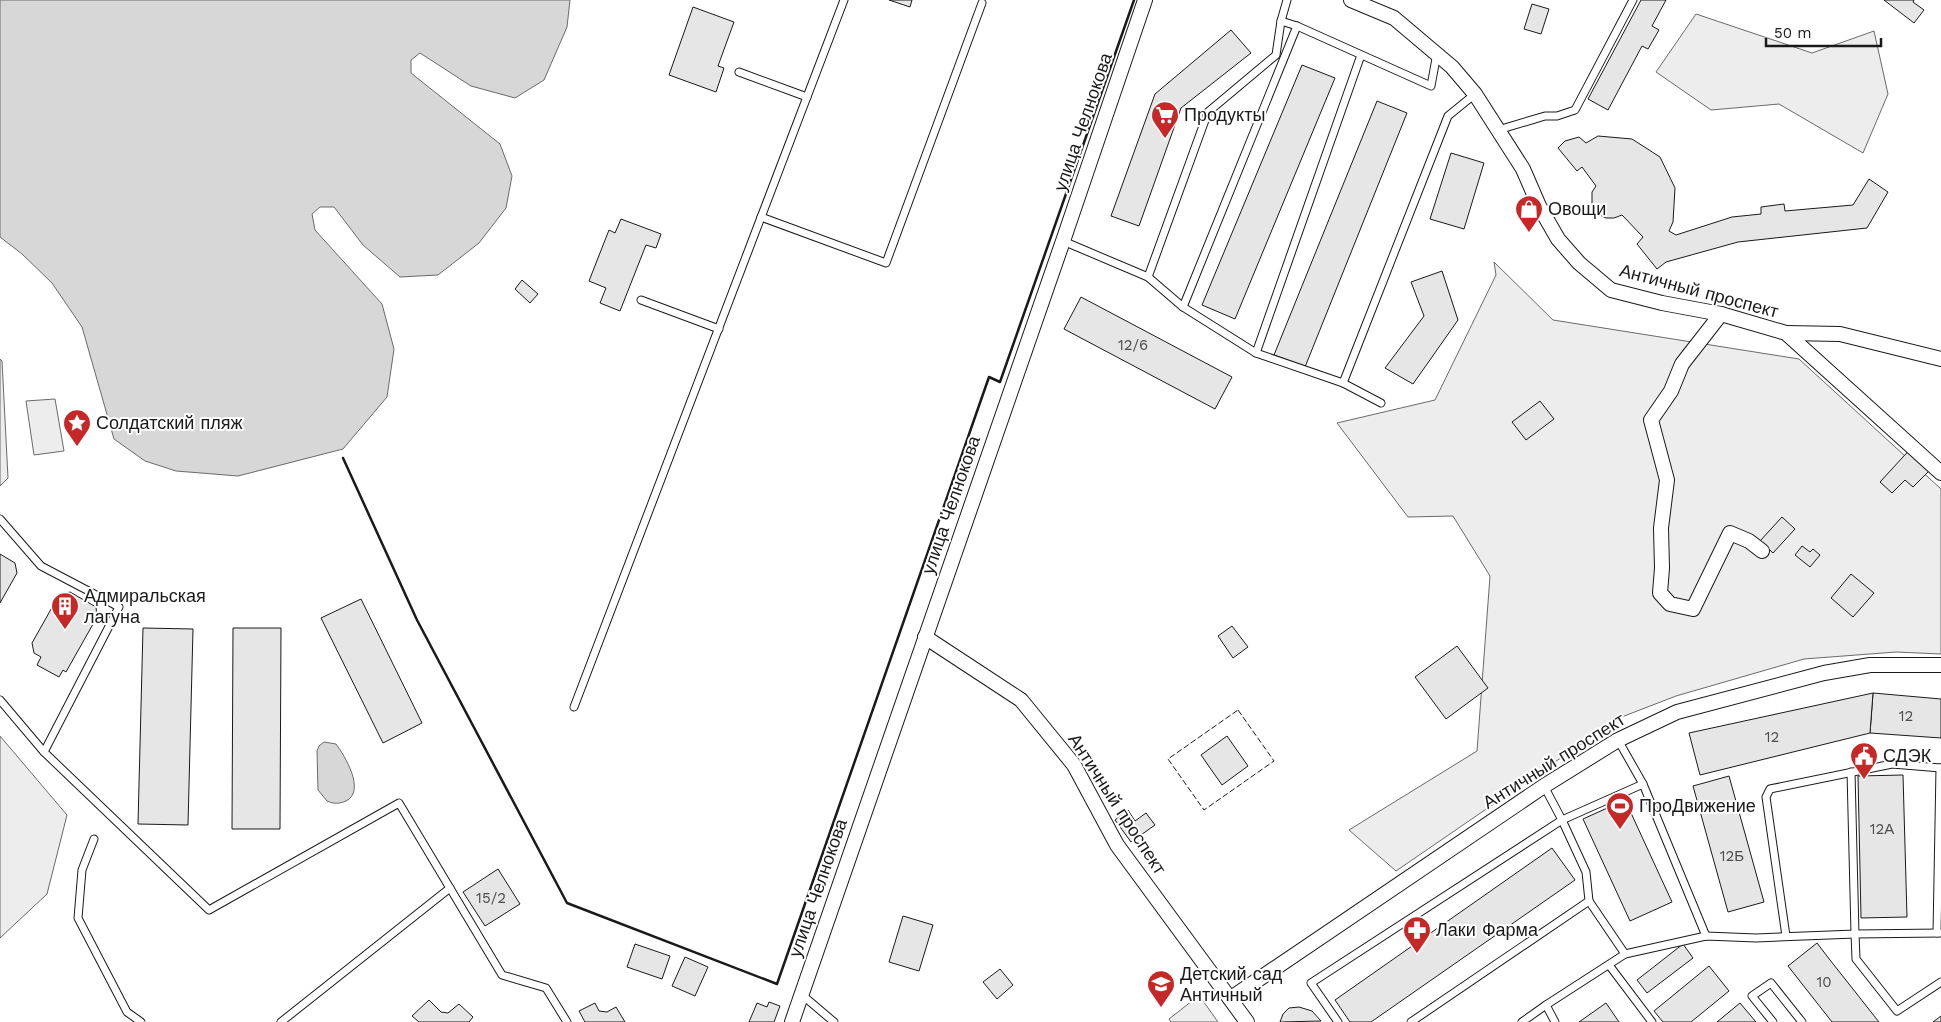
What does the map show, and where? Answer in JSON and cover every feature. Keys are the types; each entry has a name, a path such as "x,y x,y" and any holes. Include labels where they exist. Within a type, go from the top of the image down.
{"street":[{"name":"улица Челнокова","path":"792,1022 1145,0"},
{"name":"Античный проспект","path":"1351,0 1394,18 1437,52 1452,67 1475,94 1523,168 1539,206 1558,239 1579,263 1611,290 1662,303 1721,314 1786,334 1941,472"},
{"path":"1721,314 1682,364 1671,391 1651,420 1667,480 1662,528 1660,593 1670,604 1693,609 1730,533 1748,541 1762,551"},
{"path":"1786,334 1840,334 1941,358"},
{"name":"Античный проспект","path":"926,637 1021,700 1074,765 1117,845 1248,1022"},
{"name":"Античный проспект","path":"1231,998 1544,786 1618,740 1677,712 1824,673 1870,665 1941,665"}],"lane":[{"path":"574,707 844,0"},
{"path":"1148,277 1208,112 1276,55 1281,21 1288,0"},
{"path":"1498,130 1545,116 1557,116 1575,110 1633,0"},
{"path":"761,217 886,263 982,3"},
{"path":"1281,21 1297,26 1431,86 1437,52"},
{"path":"1183,306 1297,26"},
{"path":"1256,354 1361,55"},
{"path":"739,72 807,97"},
{"path":"1343,384 1448,116 1475,94"},
{"path":"1063,241 1148,277 1183,306 1256,354 1343,384 1381,403"},
{"path":"641,300 718,329"},
{"path":"0,519 41,566 119,607 44,752"},
{"path":"0,700 44,752 209,910 399,803 502,975 546,988 568,1022"},
{"path":"1618,740 1643,784 1706,936"},
{"path":"1522,1022 1625,954 1706,936 1786,936 1939,933 1941,768 1892,764 1770,789 1766,797 1786,936"},
{"path":"1851,772 1856,959 1897,1011 1941,982"},
{"path":"1338,1022 1311,983 1562,820 1643,784"},
{"path":"1544,786 1586,872 1590,901 1625,954"},
{"path":"94,839 82,870 78,918 127,1012 141,1022"},
{"path":"281,1022 450,888"},
{"path":"1411,1022 1590,901"},
{"path":"1609,965 1652,1022"},
{"path":"1773,1022 1752,996 1771,983 1802,1022"},
{"path":"801,994 834,1022"},
{"path":"1546,1005 1555,1022"}],"shaded area":[{"path":"0,0 570,0 567,27 544,80 515,98 471,86 420,53 411,60 411,73 500,144 512,176 506,208 479,243 438,275 400,277 363,245 334,207 320,207 312,214 315,230 382,304 394,349 387,397 343,449 238,476 176,471 145,461 114,439 82,327 52,283 22,254 0,237"},
{"path":"1696,14 1812,53 1874,31 1888,94 1863,153 1779,104 1711,110 1656,72"},
{"path":"1494,262 1553,320 1799,359 1941,489 1941,654 1896,652 1804,659 1676,696 1619,718 1396,871 1349,830 1477,751 1490,576 1453,516 1408,517 1337,423 1435,400 1496,275"},
{"path":"0,359 2,361 8,478 0,486"},
{"path":"55,399 64,451 34,455 26,401"},
{"path":"0,736 67,815 47,894 0,938"},
{"path":"324,742 336,744 352,773 354,790 352,796 346,801 332,803 327,801 318,790 317,751"},
{"path":"1197,997 1201,998 1218,1022 1171,1022 1169,1019"}],"building":[{"path":"889,0 912,0 910,7"},
{"path":"1641,0 1666,0 1652,26 1659,30 1648,49 1642,46 1608,110 1588,99"},
{"path":"1884,0 1914,0 1913,2 1924,10 1914,23"},
{"path":"1532,4 1549,9 1541,34 1524,29"},
{"path":"693,7 734,22 718,66 724,68 716,92 669,75"},
{"path":"1231,30 1251,53 1181,108 1139,226 1111,216 1155,94"},
{"path":"1302,65 1335,78 1235,319 1202,305"},
{"path":"1377,101 1407,113 1305,367 1274,355"},
{"path":"1598,136 1632,139 1660,157 1675,188 1673,222 1669,231 1676,235 1732,217 1761,214 1761,207 1784,204 1785,211 1853,205 1869,179 1888,192 1867,228 1738,242 1666,262 1657,269 1637,244 1643,237 1622,215 1606,218 1592,208 1592,192 1596,186 1582,167 1577,171 1558,148 1565,141 1579,137 1586,143"},
{"path":"1451,153 1484,163 1464,229 1430,219"},
{"path":"621,219 661,234 656,248 646,245 620,311 600,303 606,288 589,281 609,230 615,233"},
{"path":"1442,271 1458,320 1413,384 1385,368 1424,316 1411,282"},
{"path":"522,280 538,294 530,303 515,289"},
{"path":"1081,297 1232,377 1215,409 1064,329"},
{"path":"1540,401 1554,419 1526,440 1512,422"},
{"path":"1914,445 1935,465 1913,487 1905,480 1892,493 1880,482"},
{"path":"1782,517 1795,529 1773,553 1760,541"},
{"path":"1802,546 1810,552 1813,549 1820,555 1810,567 1795,555"},
{"path":"0,554 15,563 17,573 0,603"},
{"path":"1851,574 1874,593 1853,617 1831,598"},
{"name":"Адмиральская лагуна","path":"70,592 96,607 97,617 66,672 63,670 59,677 37,665 41,657 34,653 32,643 59,595"},
{"path":"361,599 422,723 383,743 321,618"},
{"path":"1232,626 1248,647 1233,658 1218,636"},
{"path":"143,628 193,629 188,825 138,824"},
{"path":"233,628 281,628 280,829 232,829"},
{"path":"1457,646 1488,688 1446,719 1415,677"},
{"path":"1873,693 1941,699 1941,738 1870,733"},
{"path":"1873,693 1870,733 1700,775 1689,733"},
{"path":"1227,736 1248,766 1222,785 1201,755"},
{"path":"1903,775 1907,917 1861,918 1858,776"},
{"path":"1729,776 1764,902 1728,912 1693,786"},
{"path":"1625,800 1672,902 1630,921 1583,819"},
{"path":"1128,810 1135,821 1146,813 1155,825 1131,842 1115,820"},
{"path":"1552,848 1575,880 1371,1022 1350,1022 1335,1000"},
{"path":"498,869 520,904 485,926 463,892"},
{"path":"903,916 933,925 919,971 889,962"},
{"path":"1817,943 1879,1022 1832,1022 1788,966"},
{"path":"635,944 670,956 662,979 627,967"},
{"path":"1683,944 1693,958 1647,993 1637,980"},
{"path":"685,957 708,967 695,996 672,986"},
{"path":"1709,966 1729,991 1691,1022 1663,1022 1654,1011"},
{"path":"1000,969 1013,985 997,999 983,982"},
{"path":"429,1000 441,1012 448,1013 459,1004 473,1017 469,1022 419,1022 412,1016"},
{"path":"769,1002 780,1006 774,1022 749,1022 757,1003 767,1007"},
{"path":"595,1003 599,1011 607,1012 616,1007 625,1022 585,1022 579,1011"},
{"path":"1606,1003 1619,1022 1579,1022"},
{"path":"1740,1003 1756,1022 1717,1022"},
{"path":"1299,1007 1312,1011 1321,1021 1280,1022 1283,1014 1289,1008"},
{"path":"1941,1016 1941,1022 1933,1022"}],"fence":[{"path":"1238,710 1274,761 1204,810 1168,759 1238,710"}],"wall":[{"path":"343,458 417,620 567,903 777,984 989,377 1000,382 1134,0"}],"place":[{"name":"Продукты","path":"1165,139"},
{"name":"Овощи","path":"1529,233"},
{"name":"Солдатский пляж","path":"77,447"},
{"name":"Адмиральская лагуна","path":"65,630"},
{"name":"СДЭК","path":"1864,780"},
{"name":"ПроДвижение","path":"1620,830"},
{"name":"Лаки Фарма","path":"1417,954"},
{"name":"Детский сад Античный","path":"1161,1008"}]}
